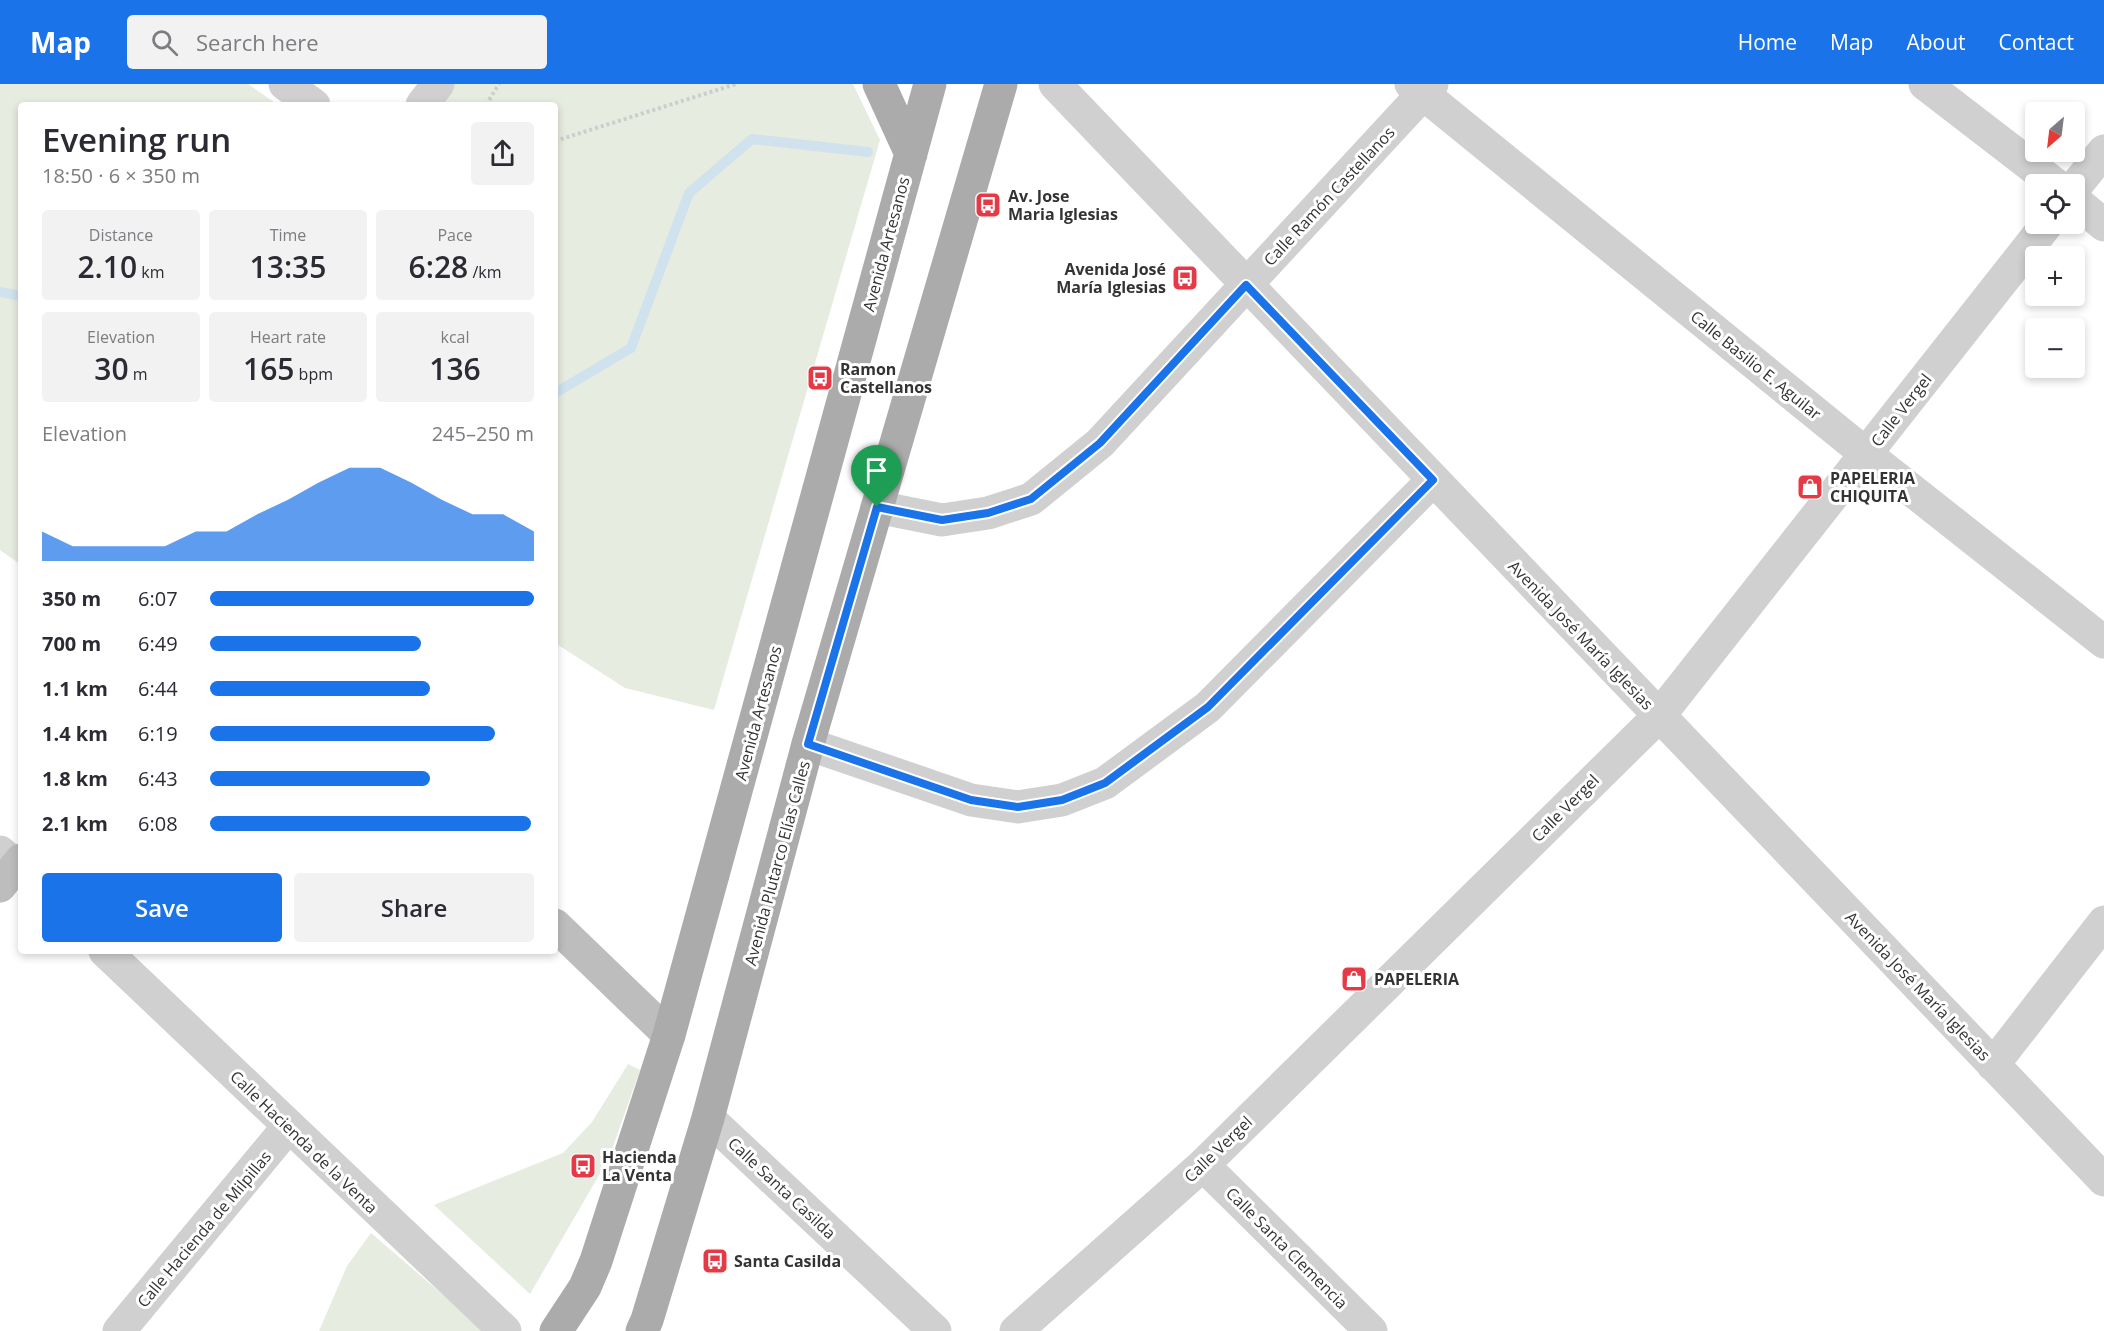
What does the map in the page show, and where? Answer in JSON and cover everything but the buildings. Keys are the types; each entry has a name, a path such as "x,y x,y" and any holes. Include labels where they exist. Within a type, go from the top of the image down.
{"main road":[{"path":"879,84 911,154"},
{"name":"Avenida Artesanos","path":"556,1331 585,1287 596,1261 669,1035 930,84"},
{"name":"Avenida Plutarco Elías Calles","path":"642,1331 708,1118 808,744 1001,84"}],"street":[{"path":"285,84 310,102"},
{"path":"424,102 438,84"},
{"path":"1925,84 2042,174"},
{"name":"Avenida José María Iglesias","path":"1053,86 2104,1180"},
{"name":"Calle Ramón Castellanos","path":"877,507 942,520 988,513 1031,499 1100,443 1246,285 1421,88"},
{"name":"Calle Basilio E. Aguilar","path":"1421,88 1866,454 2104,642"},
{"path":"2085,174 2104,151"},
{"path":"2085,209 2104,225"},
{"name":"Calle Vergel","path":"1016,1331 1203,1165 1659,716 2039,234"},
{"path":"808,744 971,800 1018,807 1062,800 1105,783 1208,707 1433,480"},
{"path":"1993,1065 2104,922"},
{"path":"558,928 669,1035"},
{"name":"Calle Hacienda de la Venta","path":"108,954 505,1331"},
{"name":"Calle Santa Casilda","path":"708,1118 935,1331"},
{"name":"Calle Hacienda de Milpillas","path":"119,1331 288,1127"},
{"name":"Calle Santa Clemencia","path":"1203,1165 1371,1331"}],"path":[{"path":"488,102 499,84"},
{"path":"558,140 736,84"}],"shaded area":[{"path":"0,84 248,84 274,102 18,102 18,563 0,550"},
{"path":"449,84 853,84 880,140 714,710 625,688 558,645 558,102 434,102"},
{"path":"628,1064 640,1070 609,1158 530,1294 434,1205 563,1153 592,1122"},
{"path":"371,1233 485,1331 319,1331 347,1266"}],"waterway":[{"path":"558,391 631,348 689,193 752,139 868,152"},
{"path":"0,292 18,295"}],"place":[{"name":"Av. Jose Maria Iglesias","path":"988,205"},
{"name":"Avenida José María Iglesias","path":"1185,278"},
{"name":"Ramon Castellanos","path":"820,378"},
{"name":"PAPELERIA CHIQUITA","path":"1810,487"},
{"name":"PAPELERIA","path":"1354,979"},
{"name":"Hacienda La Venta","path":"583,1166"},
{"name":"Santa Casilda","path":"715,1261"}],"route":[{"path":"1246,285 1433,480 1208,707 1105,783 1062,800 1018,807 971,800 808,744 877,507 942,520 988,513 1031,499 1100,443 1246,285"}]}
